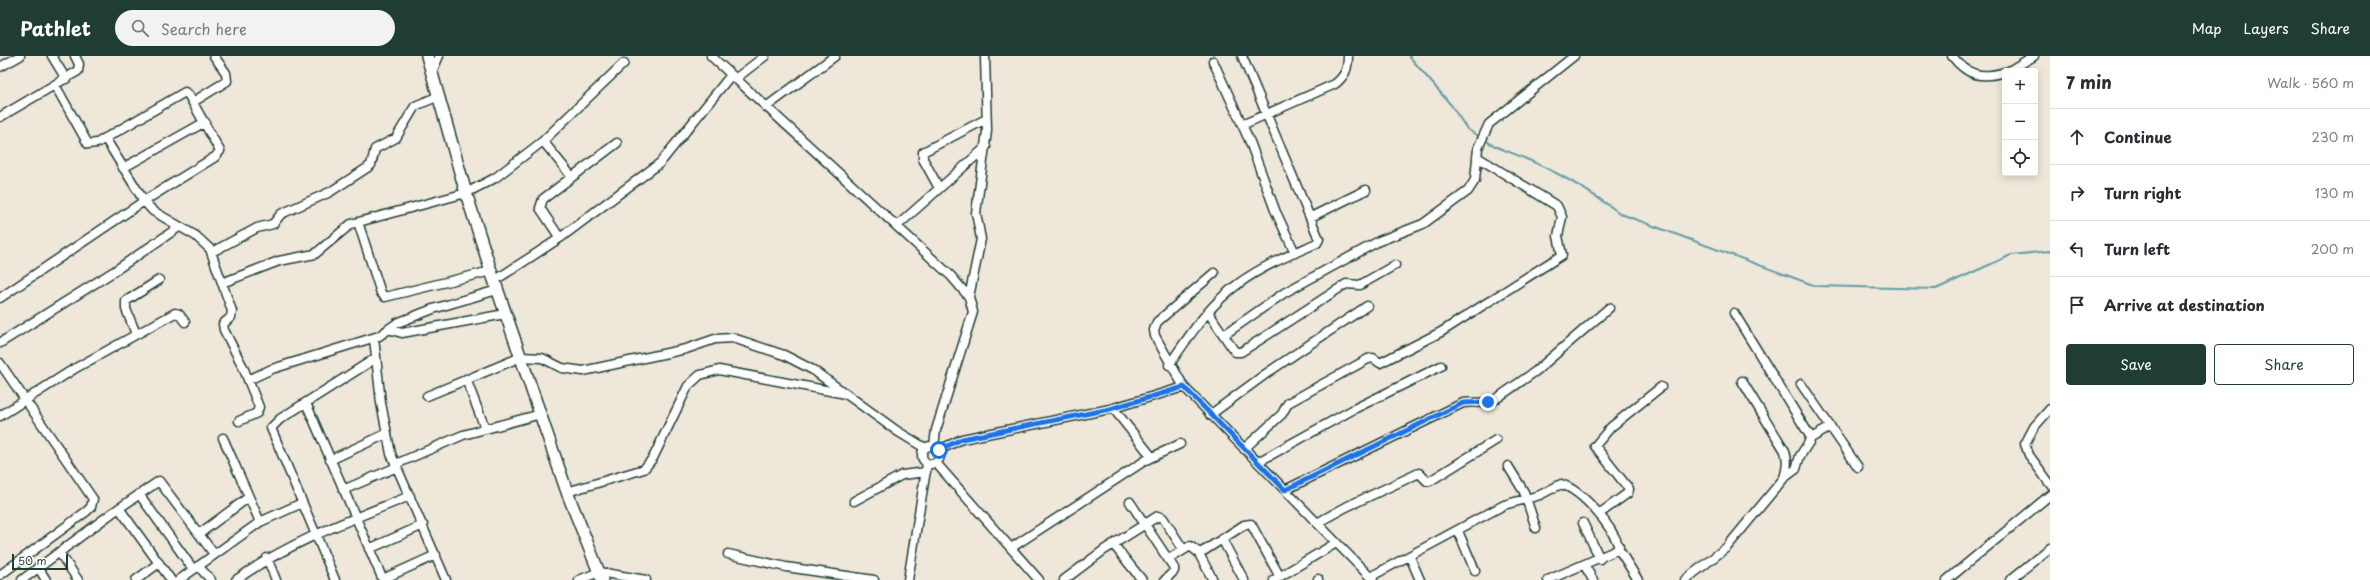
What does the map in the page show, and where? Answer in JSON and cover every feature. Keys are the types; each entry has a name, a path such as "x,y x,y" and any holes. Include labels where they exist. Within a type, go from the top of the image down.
{"main road":[{"path":"427,56 466,193 494,281 541,414 566,492 600,576"}],"street":[{"path":"0,67 20,56"},
{"path":"52,56 66,79"},
{"path":"0,117 78,71 79,64 75,56"},
{"path":"193,102 227,81 226,73 214,56"},
{"path":"432,72 440,56"},
{"path":"712,56 733,77 951,276 969,297 973,312 936,430 936,448 940,459 927,468 902,475 854,501"},
{"path":"248,380 272,369 374,338 397,323 433,309 494,281 560,238 660,163 733,77 765,56"},
{"path":"766,107 836,56"},
{"path":"969,297 980,252 981,239 976,213 986,147 984,56"},
{"path":"1170,365 1196,326 1208,312 1239,284 1266,266 1317,243 1319,239 1242,56"},
{"path":"1242,126 1335,84 1343,78 1348,67 1348,56"},
{"path":"1224,336 1284,293 1379,242 1427,221 1468,191 1474,184 1478,152 1489,124 1574,56"},
{"path":"1952,56 1962,68 1972,74 1995,75 2002,73"},
{"path":"2014,68 2034,56"},
{"path":"1213,61 1242,126 1275,210 1295,253"},
{"path":"222,283 279,261 315,254 344,228 358,222 466,193 510,168 543,140 624,63"},
{"path":"0,298 219,154 219,146 188,94 179,94 93,145 88,144 55,85"},
{"path":"212,252 257,228 273,224 281,214 330,192 367,168 371,165 375,149 396,138 415,106 439,96"},
{"path":"939,188 923,159 923,152 986,119"},
{"path":"123,168 205,122"},
{"path":"105,138 144,202 153,211 196,236 212,252 232,311 231,317 223,324 224,330 248,380 259,410 239,421"},
{"path":"543,140 572,177"},
{"path":"560,238 540,208 540,204 543,199 617,143"},
{"path":"897,226 986,147"},
{"path":"1244,448 1282,414 1288,403 1368,359 1373,358 1380,363 1442,332 1562,255 1558,236 1562,217 1557,206 1478,152"},
{"path":"1310,217 1366,190"},
{"path":"358,222 381,293 385,297 494,281"},
{"path":"0,343 113,272 179,227"},
{"path":"1208,312 1235,352 1241,352 1346,284 1360,285 1395,265"},
{"path":"1214,272 1154,326 1155,336 1170,365 1184,387 1372,578 1504,505 1540,495 1561,484 1589,503 1605,521 1618,548 1638,579"},
{"path":"136,334 126,309 126,301 159,280"},
{"path":"1210,415 1267,373 1367,306"},
{"path":"1285,490 1463,403 1486,403 1493,401 1536,371 1609,308"},
{"path":"0,416 136,334 175,313 179,314 185,322"},
{"path":"1734,313 1786,395 1811,438"},
{"path":"388,329 402,333 505,314"},
{"path":"374,338 386,434 397,465 446,580"},
{"path":"427,396 521,357 542,358 562,368 583,371 686,348 715,339 733,338 790,358 813,370 897,431 925,448 936,448 962,439 1113,408 1184,387"},
{"path":"335,580 271,428 280,419 376,358"},
{"path":"0,363 3,375 26,400 91,495 92,503 87,511 0,575"},
{"path":"1258,462 1354,409 1441,366"},
{"path":"566,492 644,469 653,458 688,386 700,375 719,370 849,395"},
{"path":"466,379 485,428"},
{"path":"1742,381 1785,451 1788,460 1784,478"},
{"path":"1802,384 1858,467"},
{"path":"1599,514 1628,493 1629,489 1595,446 1611,427 1661,387"},
{"path":"306,403 383,579 436,555"},
{"path":"1113,408 1152,458"},
{"path":"2050,409 2034,427 2025,444 2029,455 2050,484"},
{"path":"343,490 463,435 541,414"},
{"path":"1689,579 1727,547 1784,478 1796,469 1800,456 1811,438 1831,427"},
{"path":"330,460 386,434"},
{"path":"223,438 260,522"},
{"path":"1317,523 1346,507 1419,473 1427,481 1430,481 1496,440"},
{"path":"1011,548 1152,458 1180,444"},
{"path":"908,580 927,468 922,457 925,448"},
{"path":"936,463 1039,580"},
{"path":"1508,466 1526,498 1536,528"},
{"path":"22,580 156,482 161,482 214,554"},
{"path":"139,494 196,568 210,580"},
{"path":"1947,580 2050,495"},
{"path":"236,580 267,558 316,535 410,496"},
{"path":"199,534 249,497"},
{"path":"1130,502 1169,559 1174,571 1165,580"},
{"path":"179,580 260,522 302,503"},
{"path":"119,508 171,580"},
{"path":"1064,580 1113,544 1155,517 1161,516 1183,549"},
{"path":"1583,523 1600,559"},
{"path":"369,549 423,524"},
{"path":"1198,552 1202,552 1244,525 1251,524 1277,578 1336,543"},
{"path":"1458,531 1475,571"},
{"path":"1222,539 1244,580"},
{"path":"1113,544 1142,580"},
{"path":"1169,559 1183,549 1192,546 1198,552 1213,580"},
{"path":"1548,580 1585,566 1618,548"},
{"path":"2010,580 2050,548"},
{"path":"59,552 78,580"},
{"path":"728,554 786,567 874,580"},
{"path":"1410,557 1420,580"},
{"path":"267,558 276,580"},
{"path":"136,580 159,563"},
{"path":"1585,566 1593,580"},
{"path":"38,568 46,580"},
{"path":"578,580 600,576 646,580"}],"waterway":[{"path":"1409,56 1451,105 1467,129 1481,138"},
{"path":"1485,140 1499,148 1562,176 1586,190 1621,214 1816,286 1936,289 2011,255 2050,251"}],"route":[{"path":"939,450 962,439 1110,409 1184,387 1285,490 1463,403 1488,402"}]}
